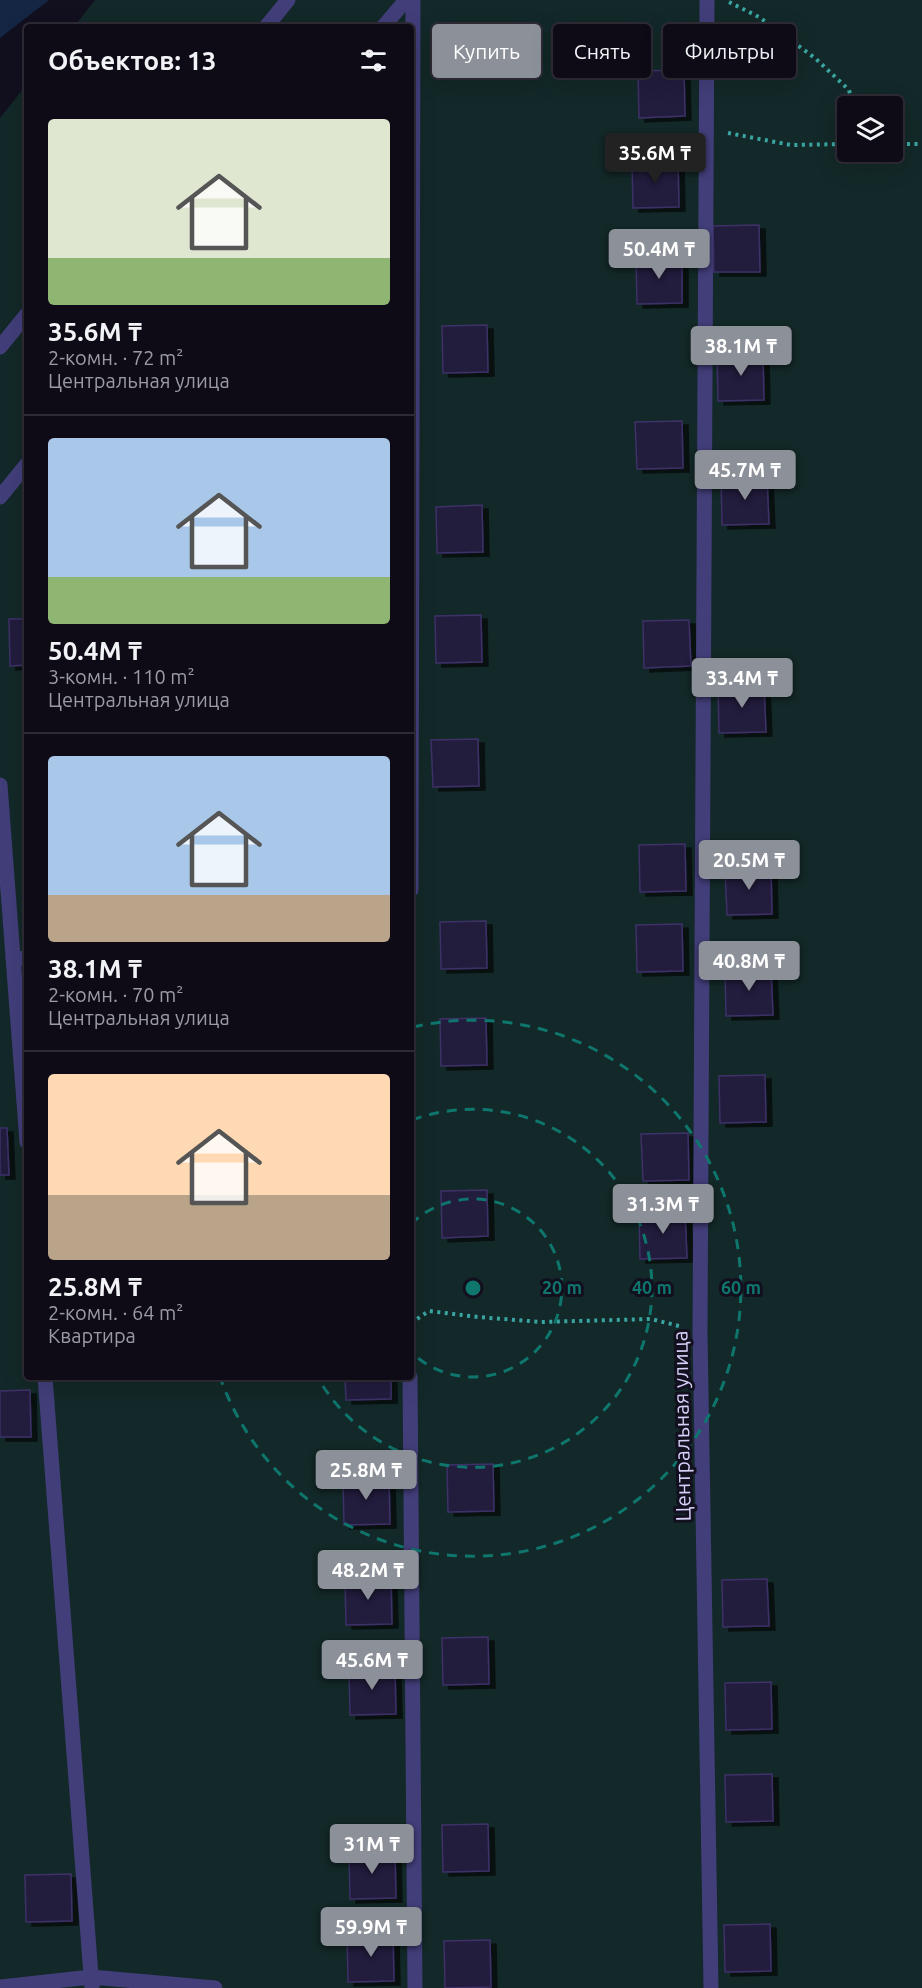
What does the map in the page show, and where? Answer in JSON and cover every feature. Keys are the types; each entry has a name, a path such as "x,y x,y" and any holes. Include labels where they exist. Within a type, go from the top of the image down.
{"street":[{"path":"268,24 288,0"},
{"path":"386,24 405,0"},
{"path":"413,0 413,24"},
{"name":"Центральная улица","path":"707,0 700,1332 711,1988"},
{"path":"0,347 24,318"},
{"path":"0,497 24,468"},
{"path":"0,785 20,959 24,1064"},
{"path":"45,1380 92,1982"},
{"path":"410,1380 415,1988"},
{"path":"0,1987 92,1982 215,1988"}],"path":[{"path":"726,0 759,17 815,58 849,90 850,96"},
{"path":"706,129 791,145 837,144"},
{"path":"903,144 922,144"},
{"path":"414,1321 429,1311 541,1322 651,1319 700,1332"}],"green space":[{"path":"95,0 922,0 922,1988 0,1988 0,118 24,88 24,1380 414,1380 414,24 76,24"}],"water":[{"path":"0,0 49,0 0,38"}],"building":[{"path":"663,70 663,78 684,78 685,116 639,118 638,78 651,78 651,71"},
{"path":"678,160 679,207 633,208 632,161"},
{"path":"759,225 760,272 714,272 713,226"},
{"path":"636,257 682,257 682,303 637,304"},
{"path":"487,325 488,372 443,373 442,326"},
{"path":"763,353 764,400 718,401 717,354"},
{"path":"682,421 683,468 637,469 635,422"},
{"path":"767,477 769,524 722,525 721,478"},
{"path":"482,505 483,552 437,553 436,507"},
{"path":"481,615 482,662 436,663 435,616"},
{"path":"9,619 24,619 24,665 10,666"},
{"path":"689,620 691,666 644,668 643,621"},
{"path":"764,685 766,732 719,733 718,686"},
{"path":"478,739 479,786 433,787 431,740"},
{"path":"685,844 686,891 640,892 639,845"},
{"path":"771,867 772,914 727,915 725,868"},
{"path":"486,921 487,968 441,969 440,922"},
{"path":"682,924 683,971 637,972 636,925"},
{"path":"771,968 773,1015 726,1016 725,969"},
{"path":"486,1018 487,1065 441,1066 440,1019"},
{"path":"765,1075 766,1122 720,1123 719,1076"},
{"path":"0,1128 7,1128 9,1175 0,1175"},
{"path":"688,1133 689,1180 643,1181 641,1134"},
{"path":"487,1190 488,1236 442,1238 441,1191"},
{"path":"685,1211 687,1258 640,1259 639,1212"},
{"path":"345,1380 391,1380 391,1399 346,1400"},
{"path":"30,1390 31,1437 0,1437 0,1391"},
{"path":"493,1464 494,1511 448,1512 447,1465"},
{"path":"389,1477 390,1524 344,1525 343,1478"},
{"path":"391,1577 392,1624 346,1625 345,1578"},
{"path":"767,1579 769,1626 723,1627 722,1580"},
{"path":"488,1637 489,1684 443,1685 442,1638"},
{"path":"395,1667 396,1714 350,1715 349,1668"},
{"path":"771,1682 772,1729 726,1730 725,1683"},
{"path":"772,1774 773,1821 726,1822 725,1775"},
{"path":"488,1824 489,1871 443,1872 442,1825"},
{"path":"395,1851 396,1898 350,1899 349,1852"},
{"path":"71,1874 72,1921 26,1922 25,1875"},
{"path":"770,1924 771,1971 725,1972 724,1925"},
{"path":"393,1934 394,1981 348,1982 347,1935"},
{"path":"490,1940 491,1987 445,1988 444,1941"}]}
